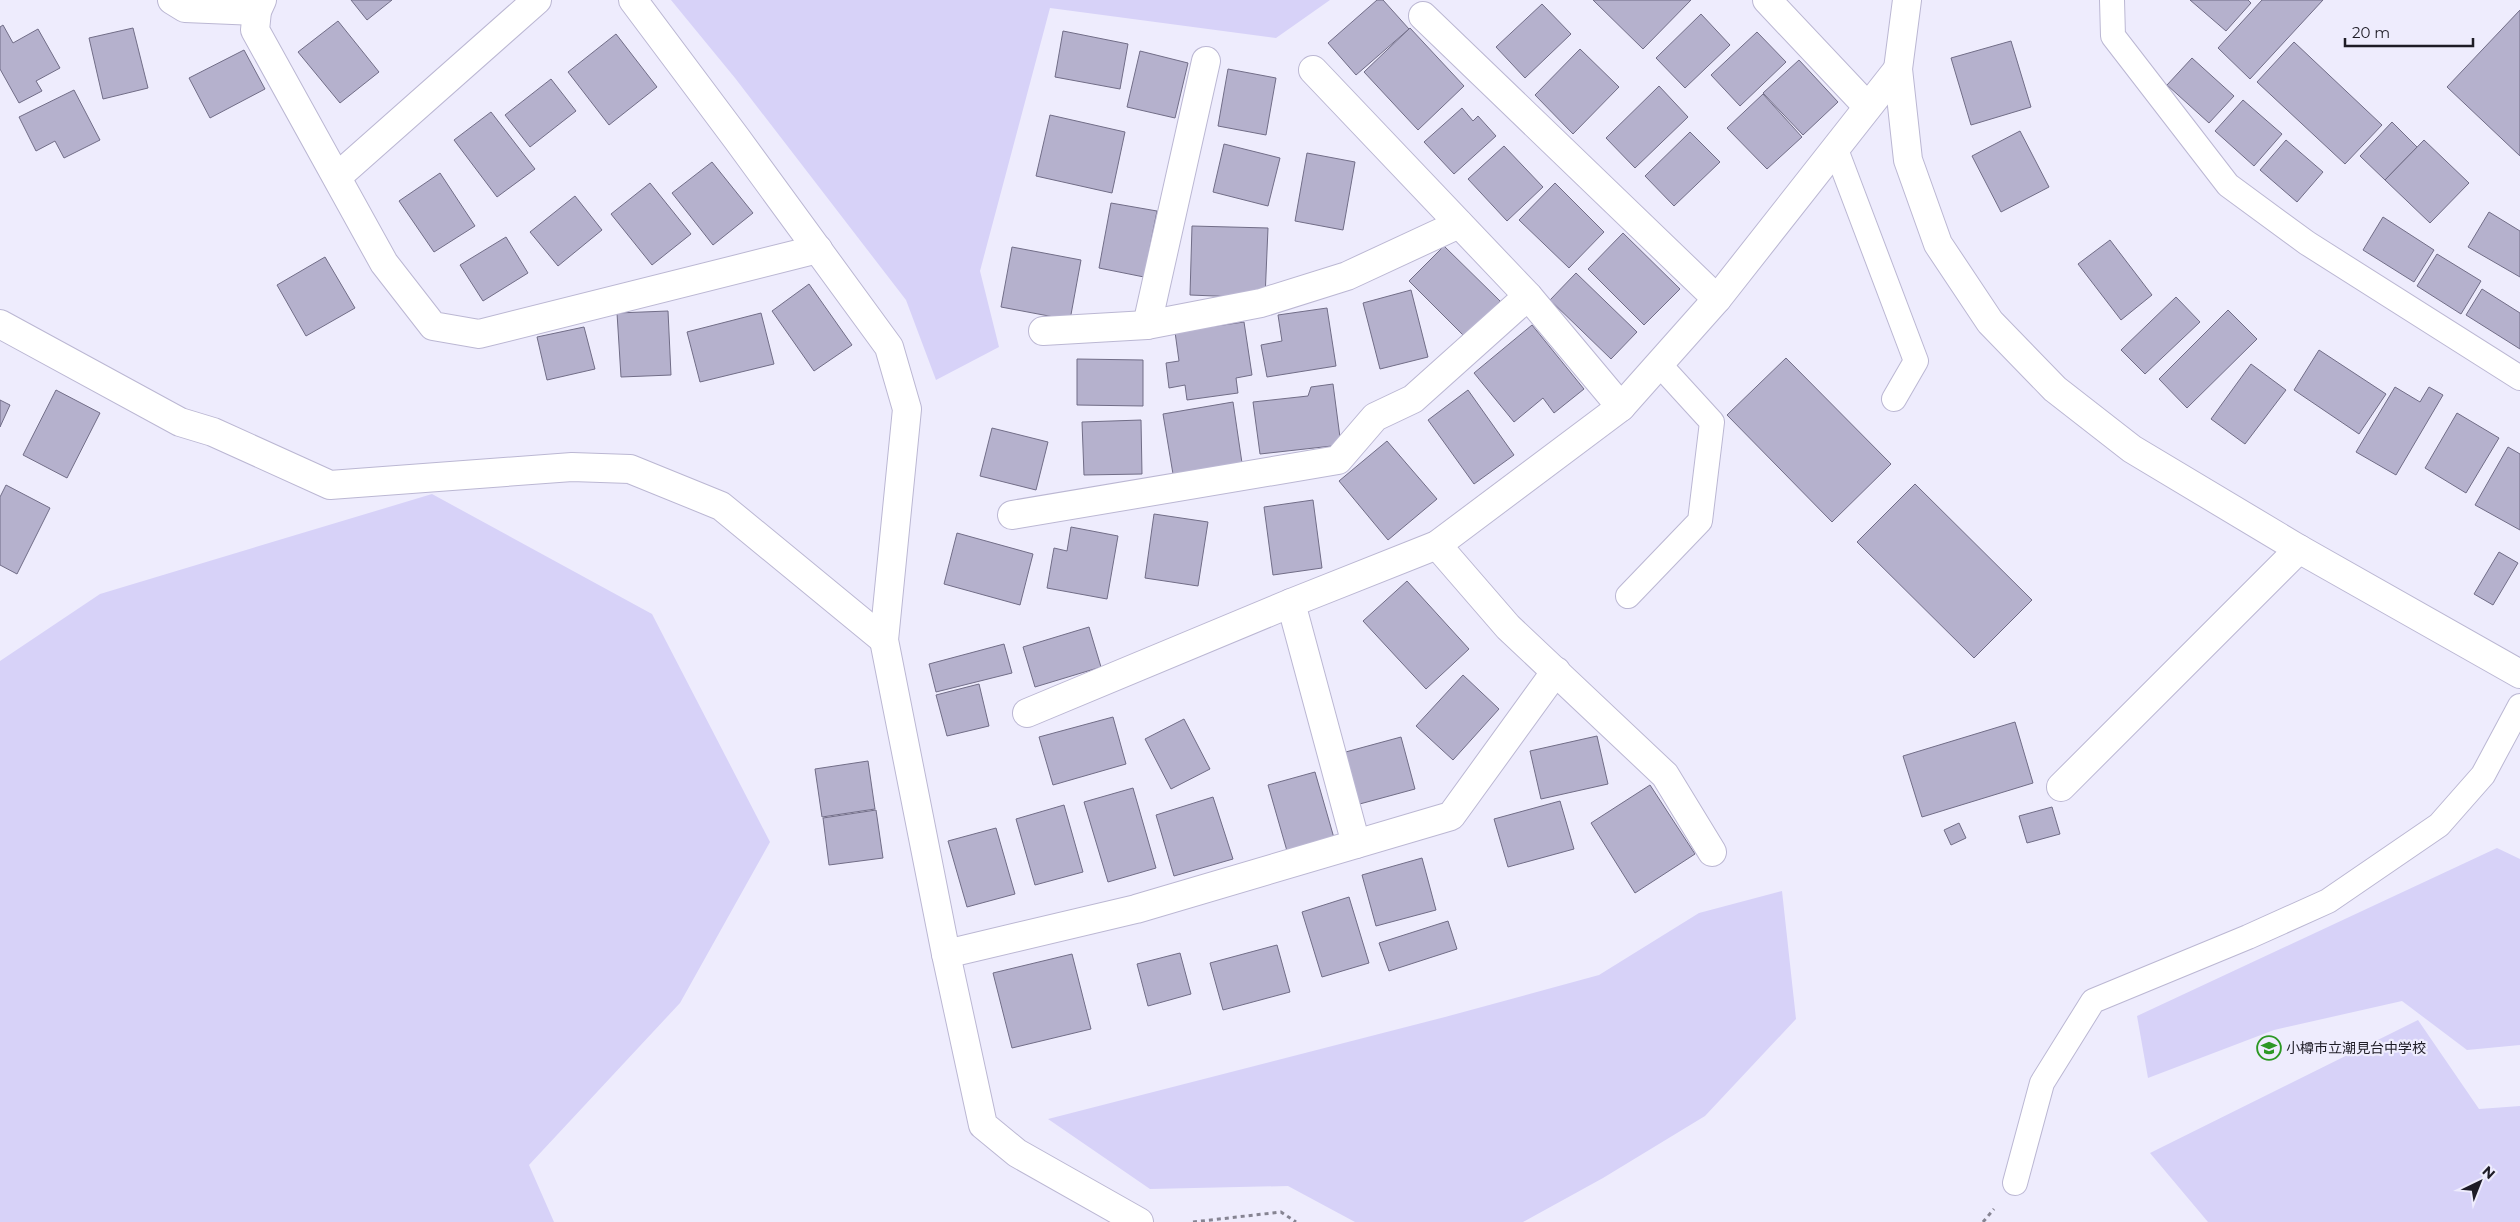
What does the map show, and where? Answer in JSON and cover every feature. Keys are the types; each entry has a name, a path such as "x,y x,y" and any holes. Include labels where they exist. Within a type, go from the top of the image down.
{"street":[{"path":"172,0 185,8 260,6 255,30 384,263 433,326 479,334 818,249"},
{"path":"337,177 537,0"},
{"path":"632,0 889,347 907,408 884,640 946,954 983,1125 1018,1153 1139,1222"},
{"path":"1767,0 1868,106"},
{"path":"1907,0 1898,69 1908,160 1938,244 1990,322 2055,389 2132,448 2299,549 2520,674"},
{"path":"1423,16 1717,299"},
{"path":"1148,325 1206,61"},
{"path":"1027,713 1291,603 1437,545 1621,407 1717,299 1898,69"},
{"path":"1313,70 1528,296 1621,407"},
{"path":"1043,331 1148,325 1261,303 1347,276 1459,224"},
{"path":"1012,515 1338,460 1375,417 1413,399 1528,296"},
{"path":"0,324 180,422 213,432 330,485 572,467 630,469 721,506 884,640"},
{"path":"1437,545 1508,627 1666,775 1712,852"},
{"path":"2061,787 2299,549"},
{"path":"1291,603 1356,844"},
{"path":"946,954 1136,909 1451,816 1556,671"}],"lane":[{"path":"2112,0 2113,36 2228,186 2307,243 2520,378"},
{"path":"1835,147 1916,361 1894,399"},
{"path":"1628,596 1700,521 1712,422 1659,364"},
{"path":"2015,1183 2042,1083 2092,1002 2248,937 2328,901 2439,824 2483,775 2520,706"}],"path":[{"path":"1193,1222 1282,1212 1296,1222"}],"shaded area":[{"path":"671,0 1330,0 1276,38 1050,8 980,271 999,347 936,380 906,300 735,78"},
{"path":"432,494 652,614 770,842 680,1003 529,1165 554,1222 0,1222 0,661 100,594"},
{"path":"2497,848 2520,859 2520,1045 2467,1050 2402,1001 2274,1030 2148,1078 2137,1016"},
{"path":"1782,891 1796,1019 1705,1116 1603,1178 1523,1222 1355,1222 1288,1186 1150,1189 1048,1119 1445,1017 1599,975 1699,913"},
{"path":"2418,1020 2479,1109 2520,1106 2520,1222 2208,1222 2150,1153"}],"building":[{"path":"351,0 392,0 367,20"},
{"path":"1377,0 1383,0 1409,29 1356,75 1328,43"},
{"path":"1593,0 1691,0 1643,49"},
{"path":"2190,0 2248,0 2251,3 2226,31"},
{"path":"2262,0 2323,0 2250,79 2218,48"},
{"path":"1542,4 1571,34 1525,78 1496,47"},
{"path":"2520,10 2520,156 2447,87"},
{"path":"1701,14 1730,45 1685,88 1656,58"},
{"path":"338,21 379,72 340,103 298,52"},
{"path":"3,25 13,43 38,29 60,68 36,81 42,91 19,103 0,69 0,27"},
{"path":"133,28 148,88 103,99 89,38"},
{"path":"1410,28 1464,86 1418,130 1364,72"},
{"path":"1063,31 1128,44 1120,89 1055,77"},
{"path":"1757,32 1786,62 1740,106 1711,75"},
{"path":"616,34 657,87 609,125 568,72"},
{"path":"2011,41 2031,107 1971,125 1951,58"},
{"path":"2294,42 2382,125 2345,164 2257,82"},
{"path":"1580,49 1619,87 1573,134 1535,95"},
{"path":"244,50 265,89 210,118 189,78"},
{"path":"1140,51 1188,63 1175,118 1127,107"},
{"path":"2192,58 2234,96 2209,123 2167,85"},
{"path":"1799,60 1838,102 1803,135 1763,93"},
{"path":"1228,69 1276,78 1266,135 1218,126"},
{"path":"551,79 576,111 530,147 505,115"},
{"path":"1659,86 1688,117 1635,168 1606,138"},
{"path":"74,90 100,140 64,158 55,141 36,151 19,117"},
{"path":"1763,94 1802,137 1767,169 1727,128"},
{"path":"2243,100 2282,134 2254,166 2215,131"},
{"path":"1462,108 1473,121 1478,116 1496,136 1454,174 1424,142"},
{"path":"491,112 535,169 497,197 454,140"},
{"path":"1050,115 1125,132 1112,193 1036,176"},
{"path":"2392,122 2417,147 2385,180 2360,156"},
{"path":"2020,131 2049,187 2001,212 1972,156"},
{"path":"1690,132 1720,162 1674,206 1645,176"},
{"path":"2286,140 2323,172 2297,202 2260,170"},
{"path":"2424,140 2469,183 2430,223 2385,180"},
{"path":"1224,144 1280,158 1268,206 1213,192"},
{"path":"1504,146 1543,187 1507,221 1468,179"},
{"path":"1307,153 1355,162 1343,230 1295,221"},
{"path":"712,162 753,213 713,245 672,193"},
{"path":"440,173 475,226 434,252 399,201"},
{"path":"650,183 691,234 652,265 611,214"},
{"path":"1555,183 1604,232 1569,268 1519,220"},
{"path":"575,196 602,230 558,266 530,232"},
{"path":"1111,203 1157,211 1144,277 1099,268"},
{"path":"2489,212 2520,231 2520,277 2468,247"},
{"path":"2383,217 2434,250 2414,282 2363,250"},
{"path":"1192,226 1268,228 1265,298 1190,295"},
{"path":"1623,233 1680,289 1644,325 1588,269"},
{"path":"506,237 528,273 483,301 460,265"},
{"path":"2110,240 2152,295 2121,320 2078,264"},
{"path":"1444,246 1500,301 1465,337 1409,281"},
{"path":"1012,247 1081,260 1070,320 1001,307"},
{"path":"2437,254 2481,281 2461,314 2417,286"},
{"path":"325,257 355,308 306,336 277,285"},
{"path":"1576,273 1637,332 1611,359 1550,300"},
{"path":"809,284 852,345 814,371 772,311"},
{"path":"2482,289 2520,313 2520,349 2466,315"},
{"path":"1411,290 1428,357 1380,369 1363,303"},
{"path":"2176,297 2200,322 2145,374 2121,350"},
{"path":"1327,308 1336,366 1267,377 1261,345 1282,341 1278,315"},
{"path":"2228,310 2257,339 2187,408 2159,379"},
{"path":"668,311 671,375 621,377 617,313"},
{"path":"761,313 774,364 700,382 687,332"},
{"path":"1244,322 1252,375 1236,378 1238,393 1187,400 1185,385 1169,388 1166,363 1179,361 1175,332"},
{"path":"1532,325 1584,389 1554,413 1543,398 1514,422 1474,373"},
{"path":"584,327 595,369 547,380 537,337"},
{"path":"2319,350 2386,394 2359,434 2294,390"},
{"path":"1786,358 1891,464 1832,522 1727,415"},
{"path":"1077,359 1143,360 1143,406 1077,405"},
{"path":"2251,364 2286,390 2245,444 2211,419"},
{"path":"1333,384 1341,445 1260,454 1253,402 1308,396 1311,387"},
{"path":"2395,387 2420,402 2429,387 2443,395 2396,475 2356,452"},
{"path":"56,390 100,413 67,478 23,455"},
{"path":"1468,390 1514,455 1474,484 1428,420"},
{"path":"0,400 10,405 0,427"},
{"path":"1233,402 1242,463 1173,474 1163,414"},
{"path":"2457,413 2499,438 2466,493 2425,468"},
{"path":"1141,420 1142,474 1084,475 1082,422"},
{"path":"992,428 1048,442 1036,490 980,476"},
{"path":"1387,441 1437,499 1388,540 1339,481"},
{"path":"2508,447 2520,454 2520,530 2475,505"},
{"path":"1915,484 2032,600 1974,658 1857,542"},
{"path":"6,485 50,508 17,574 0,565 0,497"},
{"path":"1313,500 1322,568 1273,575 1264,507"},
{"path":"1154,514 1208,522 1198,586 1145,578"},
{"path":"1071,527 1118,536 1107,599 1047,588 1054,548 1067,551"},
{"path":"957,533 1033,554 1020,605 944,584"},
{"path":"2499,552 2518,563 2493,605 2474,594"},
{"path":"1407,581 1469,649 1426,689 1363,621"},
{"path":"1089,627 1101,667 1035,687 1023,647"},
{"path":"1004,644 1012,673 936,692 929,664"},
{"path":"1463,675 1499,709 1453,760 1416,726"},
{"path":"979,684 989,726 947,736 936,695"},
{"path":"1113,717 1126,764 1053,785 1039,737"},
{"path":"1184,719 1210,769 1171,789 1145,739"},
{"path":"2015,722 2033,783 1922,817 1903,756"},
{"path":"1597,736 1608,784 1541,799 1530,751"},
{"path":"1401,737 1415,789 1356,805 1342,753"},
{"path":"868,761 875,809 822,817 815,769"},
{"path":"1315,772 1334,838 1287,851 1268,785"},
{"path":"1650,785 1695,854 1635,893 1591,823"},
{"path":"1133,788 1156,868 1108,882 1084,802"},
{"path":"1213,797 1233,859 1174,876 1156,815"},
{"path":"1560,801 1574,849 1508,867 1494,819"},
{"path":"1064,805 1083,872 1035,885 1016,819"},
{"path":"2052,807 2060,834 2027,843 2019,816"},
{"path":"876,810 883,858 829,865 823,818"},
{"path":"1959,823 1966,838 1951,845 1944,830"},
{"path":"996,828 1015,894 967,907 948,841"},
{"path":"1422,858 1436,910 1376,926 1362,875"},
{"path":"1349,897 1369,963 1322,977 1302,912"},
{"path":"1448,921 1457,949 1389,971 1379,943"},
{"path":"1277,945 1290,992 1223,1010 1210,963"},
{"path":"1180,953 1191,994 1148,1006 1137,964"},
{"path":"1072,954 1091,1029 1012,1048 993,973"}],"place":[{"name":"小樽市立潮見台中学校","path":"2269,1048"}]}
